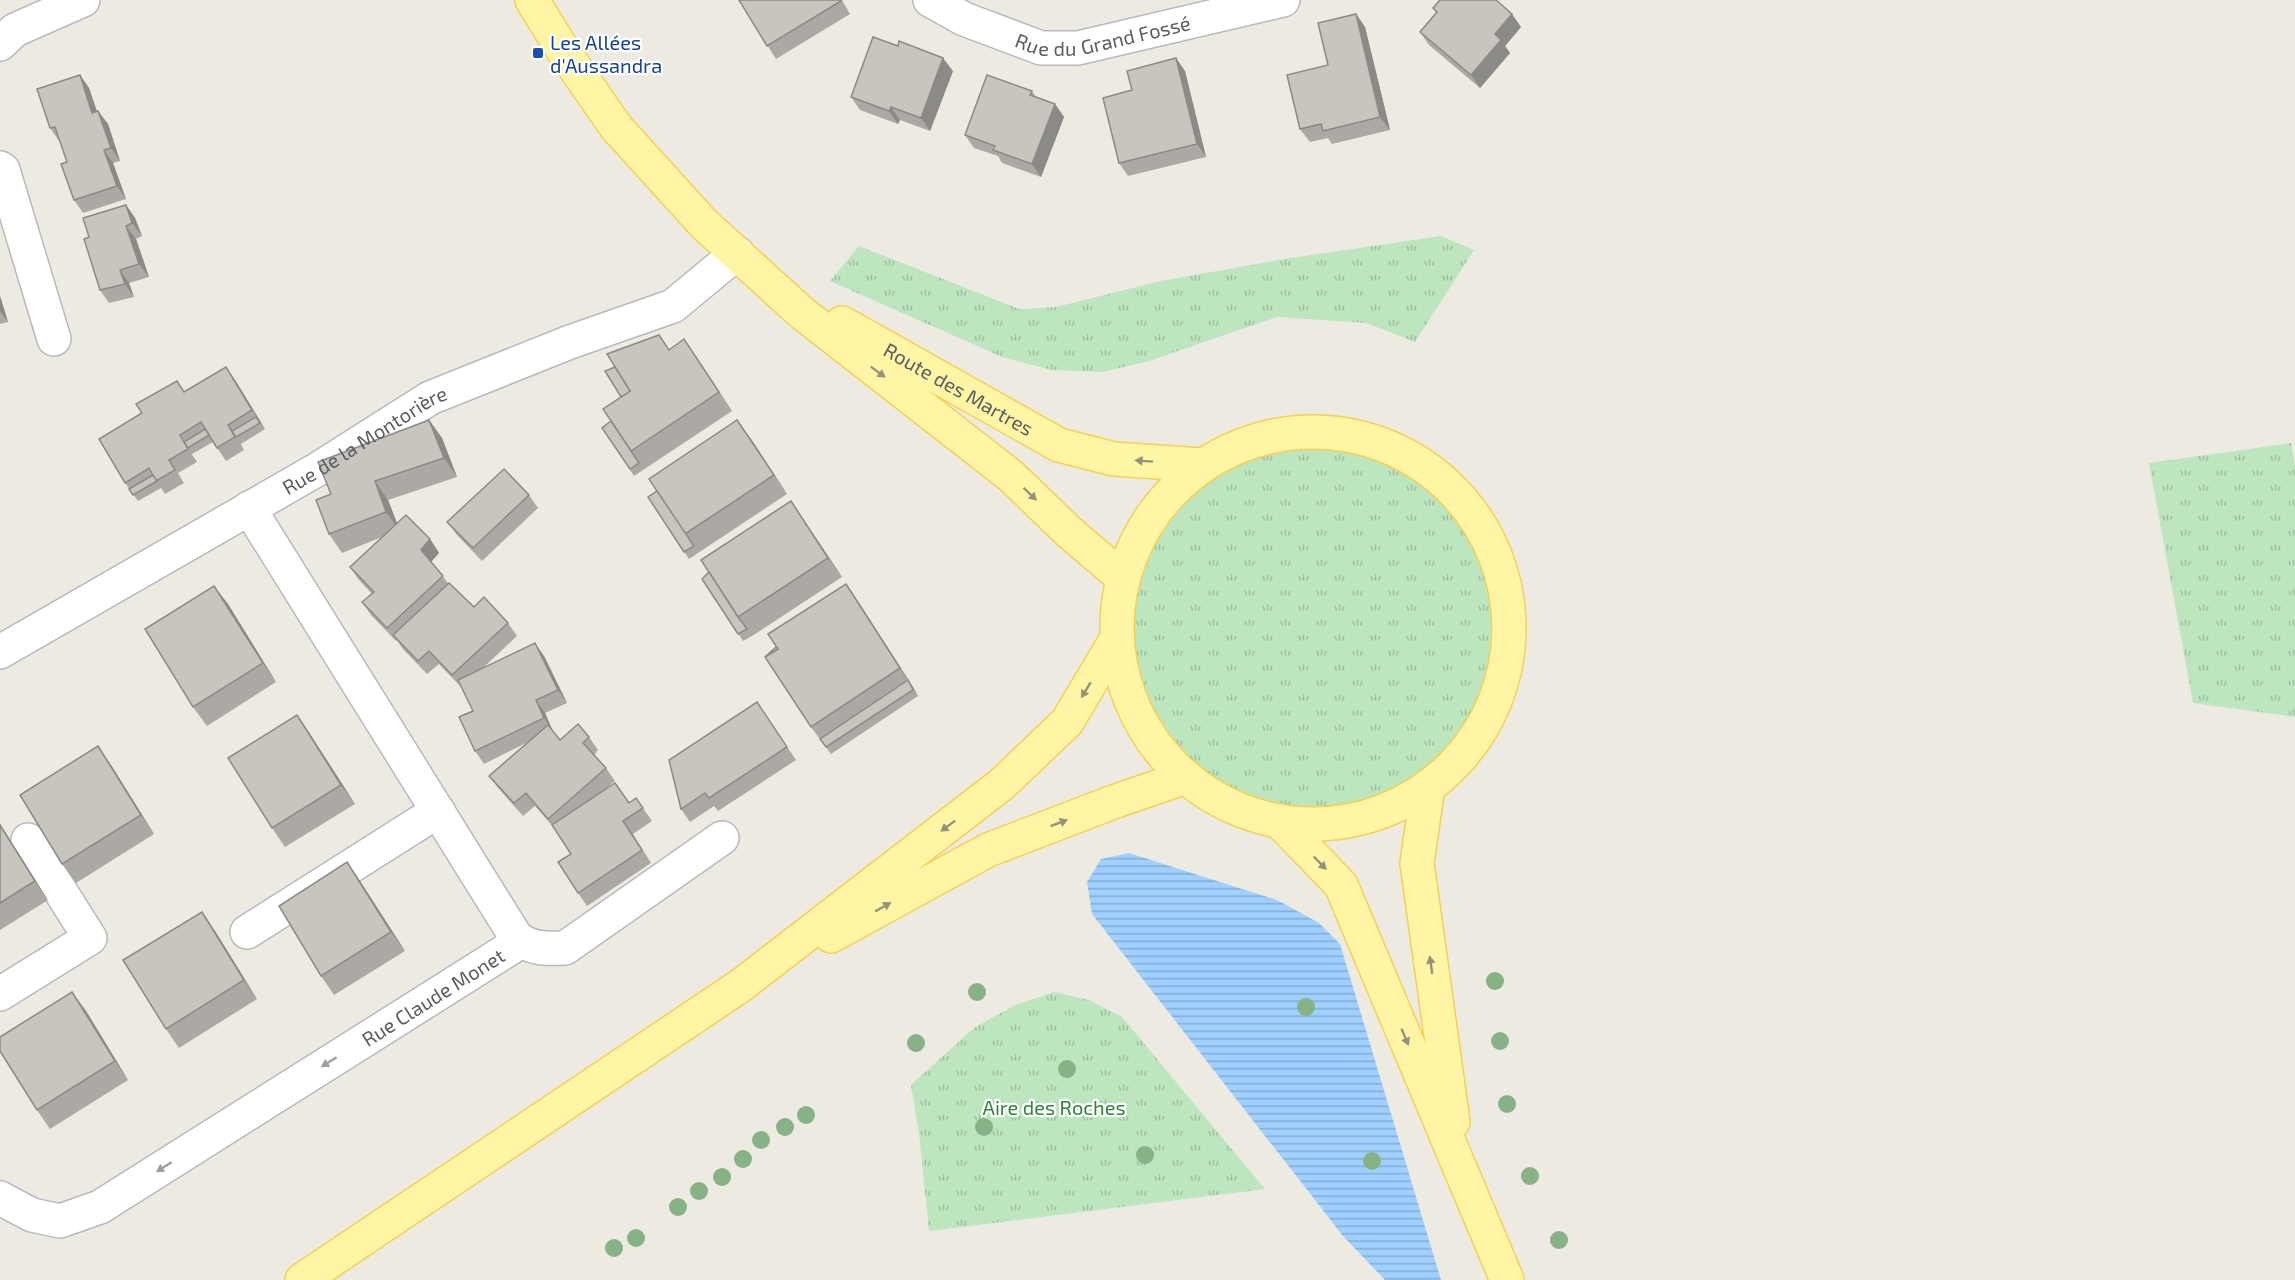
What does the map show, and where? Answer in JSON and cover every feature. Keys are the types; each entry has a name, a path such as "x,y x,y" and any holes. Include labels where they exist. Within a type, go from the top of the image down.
{"main road":[{"name":"Route des Martres","path":"532,0 564,52 616,127 704,224 802,314 1011,476 1069,532 1123,579"},
{"name":"Route des Martres","path":"737,253 810,305 1059,445 1114,459 1202,465"},
{"path":"1315,432 1374,441 1427,468 1464,501 1491,543 1504,580 1507,589 1510,638 1501,687 1473,743 1428,787 1382,812 1331,824 1279,821 1230,806 1186,777 1150,738 1127,692 1116,640 1123,579 1140,535 1153,515 1167,496 1202,465 1256,440 1315,432"},
{"path":"302,1280 740,986 1002,784 1067,722 1116,640"},
{"path":"740,986 988,850 1186,777"},
{"path":"1428,787 1417,863 1460,1168"},
{"path":"1279,821 1341,885 1508,1280"}],"street":[{"path":"0,44 15,30 82,0"},
{"name":"Rue du Grand Fossé","path":"930,0 964,19 1041,48 1078,48 1283,0"},
{"path":"0,168 3,170 54,339"},
{"name":"Rue de la Montorière","path":"0,652 318,469 430,398 570,342 673,306 737,253"},
{"name":"Rue Claude Monet","path":"0,1198 32,1215 60,1221 100,1207 512,947 516,937 249,508"},
{"path":"247,932 438,811"},
{"path":"516,937 524,944 538,948 565,948 722,838"},
{"path":"0,994 90,938 28,840"}],"green space":[{"path":"1441,236 1474,250 1415,342 1366,323 1277,317 1149,361 1103,372 1052,370 1002,357 830,281 859,246 1019,309 1056,307 1161,281 1284,259"},
{"path":"1313,432 1351,436 1388,447 1422,465 1451,490 1476,519 1494,553 1505,590 1509,628 1505,666 1494,703 1476,737 1451,766 1422,791 1388,809 1351,820 1313,824 1275,820 1238,809 1204,791 1175,766 1150,737 1132,703 1121,666 1117,628 1121,590 1132,553 1150,519 1175,490 1204,465 1238,447 1275,436"},
{"path":"2291,443 2295,465 2295,717 2193,703 2149,463"},
{"name":"Aire des Roches","path":"1054,992 1089,1000 1122,1017 1265,1189 929,1231 919,1133 911,1085 974,1028 1015,1005"}],"water":[{"path":"1129,853 1277,900 1319,923 1340,944 1441,1280 1385,1280 1343,1236 1092,914 1087,882 1101,859"}],"building":[{"path":"739,0 840,0 841,1 767,46"},
{"path":"1440,0 1496,0 1512,14 1495,34 1501,40 1471,75 1420,32 1437,12 1433,8"},
{"path":"1356,14 1380,117 1323,131 1321,124 1300,129 1287,75 1328,65 1318,23"},
{"path":"873,37 898,46 899,41 943,58 921,118 891,107 889,111 851,97"},
{"path":"1176,58 1197,144 1119,163 1103,98 1132,90 1127,71"},
{"path":"80,75 92,113 98,111 111,148 104,150 117,186 74,200 61,164 67,162 55,127 50,128 37,89"},
{"path":"987,75 1032,91 1030,95 1055,104 1032,164 993,150 995,146 965,135"},
{"path":"126,205 132,223 126,226 139,264 120,270 125,284 100,290 84,239 89,237 83,218"},
{"path":"659,335 669,350 684,339 719,392 631,451 603,409 630,391 607,354"},
{"path":"226,367 252,410 228,425 235,437 217,448 201,422 180,435 188,449 169,460 175,470 156,481 149,468 125,483 99,439 142,413 136,404 177,381 184,392"},
{"path":"615,367 630,391 621,397 605,371"},
{"path":"256,417 260,423 236,437 232,431"},
{"path":"429,420 444,458 375,481 386,512 329,534 316,500 331,494 318,462"},
{"path":"737,420 774,475 685,534 649,479"},
{"path":"611,421 639,463 630,469 602,428"},
{"path":"205,429 209,435 188,448 184,442"},
{"path":"504,469 529,495 473,548 447,522"},
{"path":"153,475 157,481 133,495 129,489"},
{"path":"657,491 694,546 684,552 648,497"},
{"path":"791,501 828,558 738,617 701,560"},
{"path":"406,515 430,539 421,550 443,576 387,628 362,602 374,592 350,567"},
{"path":"709,572 747,629 738,634 702,579"},
{"path":"449,583 474,607 484,597 508,623 452,675 429,651 418,661 393,635"},
{"path":"846,584 900,668 811,727 765,657 778,649 768,634"},
{"path":"214,586 263,663 193,707 145,629"},
{"path":"535,643 558,690 536,700 544,718 475,751 459,717 473,711 458,680"},
{"path":"908,680 913,690 826,747 820,739"},
{"path":"757,702 787,747 709,798 705,793 681,809 669,760"},
{"path":"297,715 341,785 272,828 228,758"},
{"path":"578,724 589,737 583,743 606,768 548,819 526,793 514,803 489,776 548,725 560,740"},
{"path":"98,746 141,815 62,864 20,795"},
{"path":"615,783 629,803 636,798 643,808 623,821 642,850 578,893 558,862 571,854 552,825"},
{"path":"0,825 35,881 0,903"},
{"path":"347,862 391,932 321,976 279,906"},
{"path":"202,912 244,980 166,1029 123,960"},
{"path":"72,992 115,1061 37,1110 0,1051 0,1037"}],"place":[{"name":"Les Allées d'Aussandra","path":"538,53"}]}
